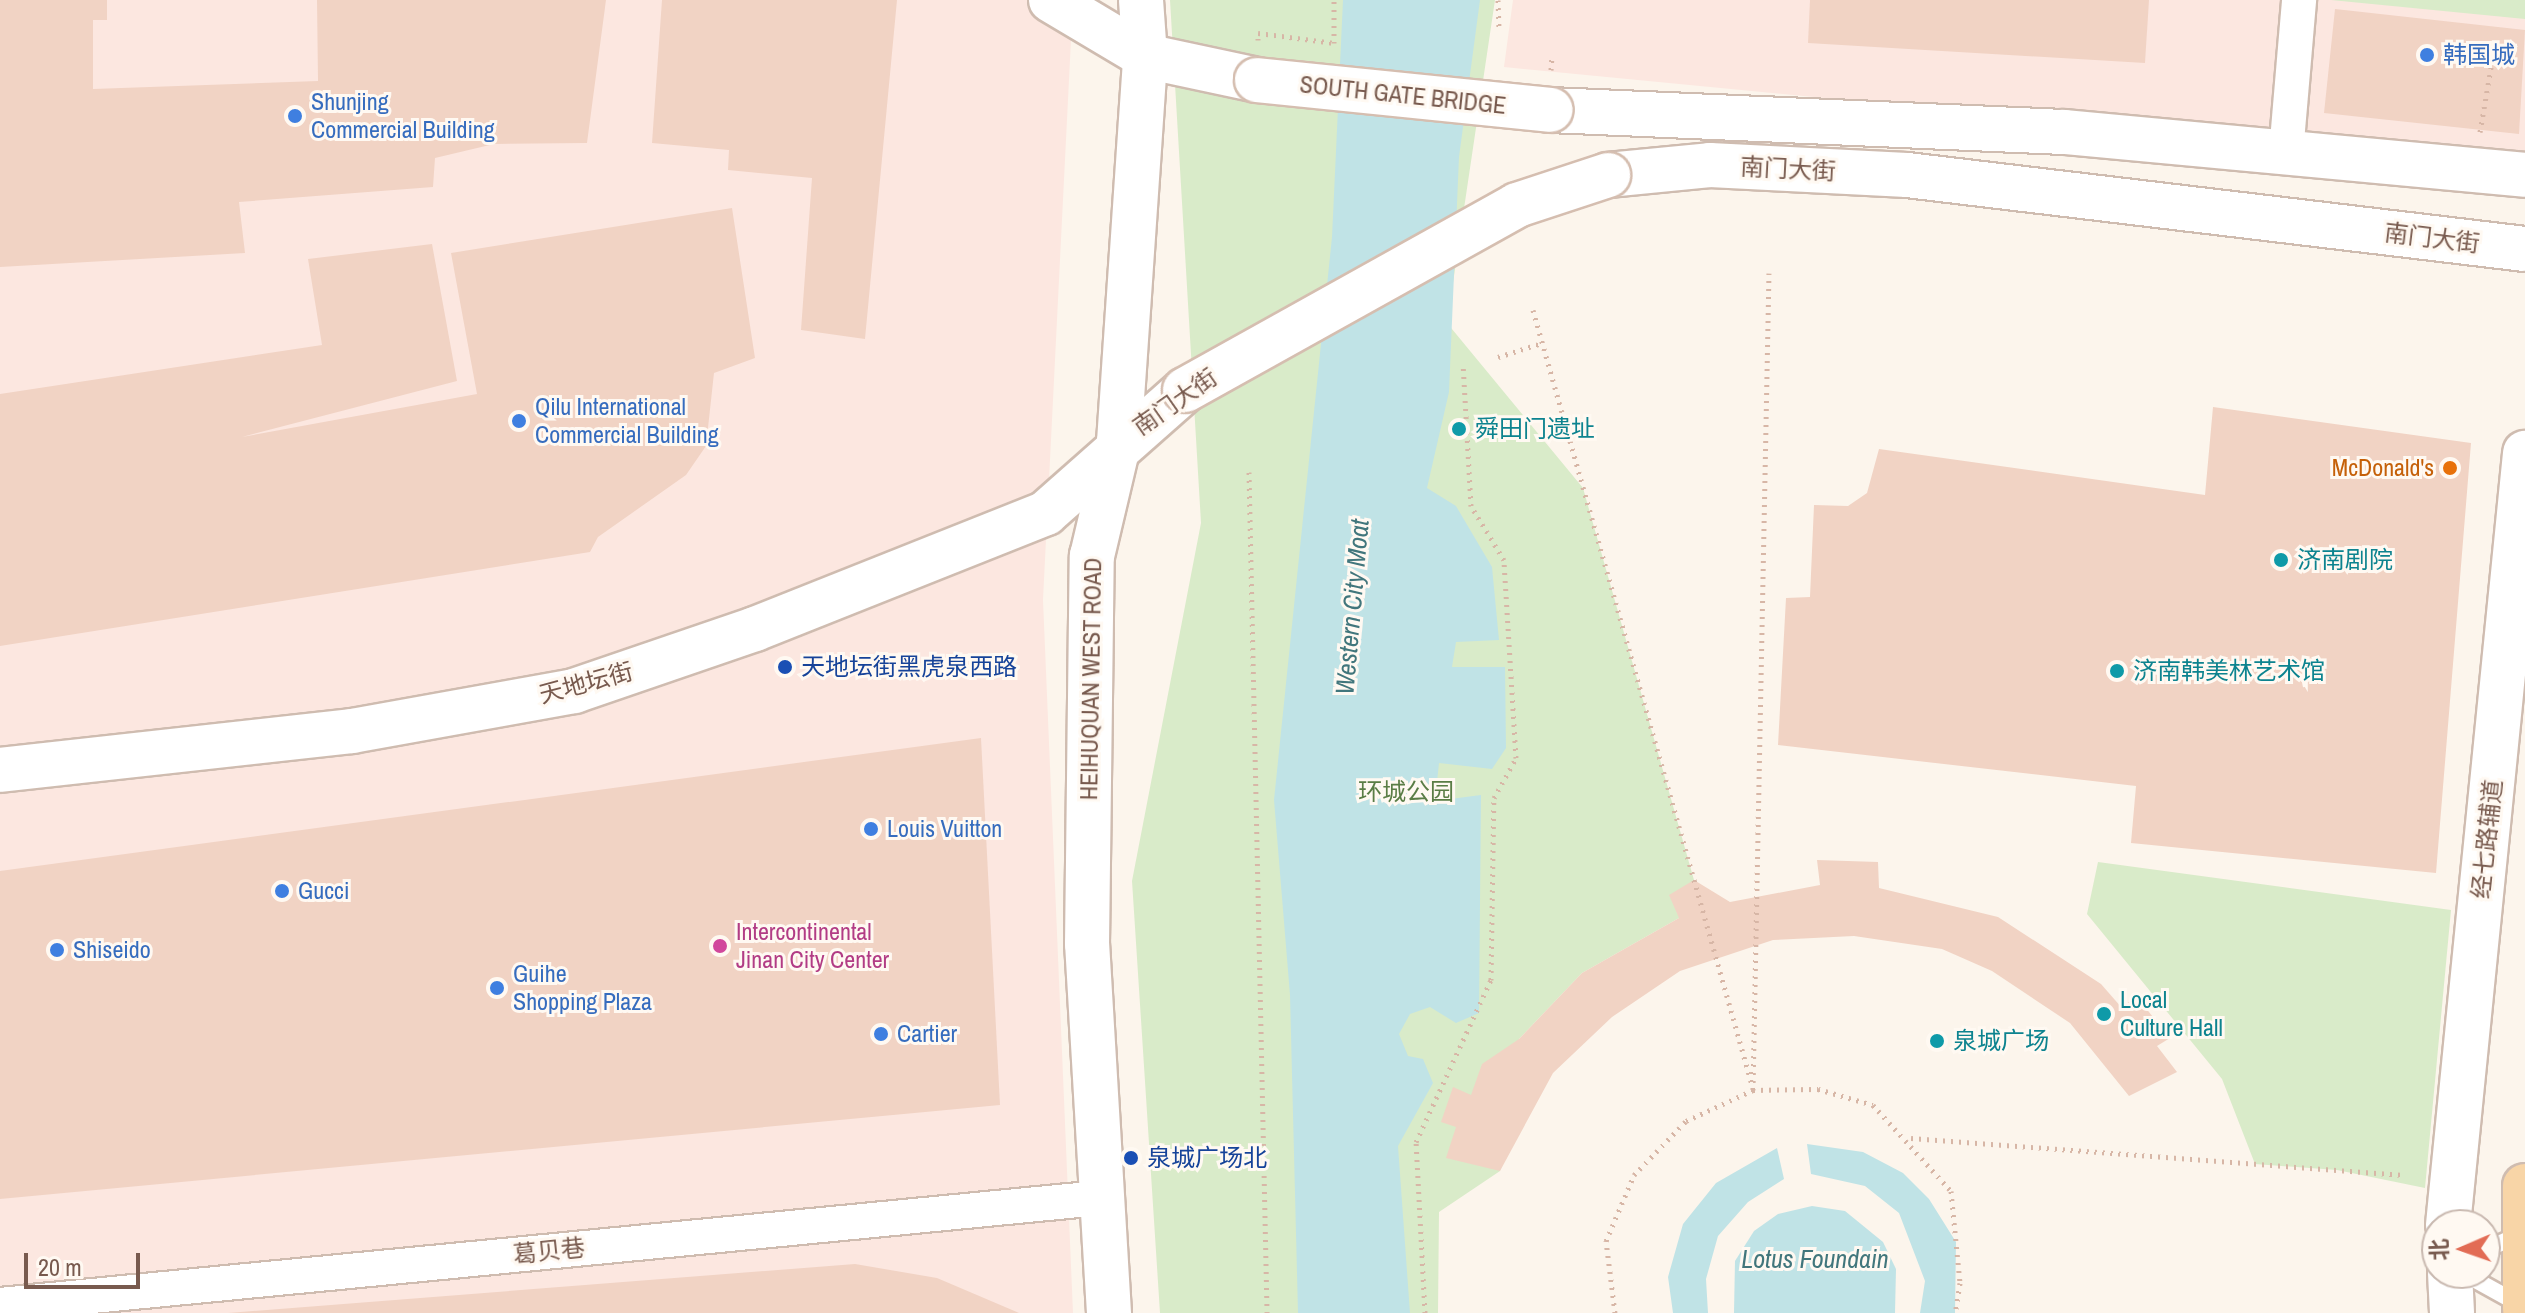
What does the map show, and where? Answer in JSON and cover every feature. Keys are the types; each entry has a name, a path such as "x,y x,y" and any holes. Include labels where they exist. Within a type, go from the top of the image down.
{"main road":[{"path":"1051,0 1145,56"},
{"name":"HEIHUQUAN WEST ROAD","path":"1109,1313 1099,1198 1087,944 1092,556 1119,442 1145,56 1141,0"},
{"name":"SOUTH GATE BRIDGE","path":"1145,56 1257,80 1550,110"},
{"name":"南门大街","path":"1550,110 2064,132 2525,175"},
{"name":"南门大街","path":"1119,442 1185,390 1517,205 1608,175 1710,165 1907,175 2525,249"},
{"name":"天地坛街","path":"0,770 352,731 574,691 755,629 1046,513 1119,442"},
{"name":"经七路辅道","path":"2450,1209 2525,453"},
{"path":"2525,1186 2510,1239 2525,1308"},
{"path":"2451,1289 2452,1313"}],"street":[{"path":"2286,153 2299,0"},
{"name":"葛贝巷","path":"0,1305 1099,1198"}],"lane":[{"path":"2491,1289 2525,1308"}],"path":[{"path":"1334,0 1334,43"},
{"path":"1498,0 1499,31"},
{"path":"2480,139 2493,56"},
{"path":"1753,1090 1769,273"},
{"path":"1533,310 1753,1090"},
{"path":"1498,357 1542,343"},
{"path":"1425,1313 1416,1142 1491,980 1494,798 1516,758 1504,560 1471,506 1463,363"},
{"path":"1249,472 1267,1313"},
{"path":"1615,1313 1606,1241 1634,1175 1686,1121 1753,1090 1818,1089 1873,1105 1910,1138 1951,1191 1960,1283 1955,1313"},
{"path":"1910,1138 2401,1175"}],"shaded area":[{"path":"0,0 1073,0 1043,600 1073,1313 0,1313"},
{"path":"1513,0 2525,0 2525,166 1504,67"}],"green space":[{"name":"环城公园","path":"1170,0 1495,0 1447,323 1583,488 1694,880 1679,918 1582,973 1519,1039 1500,1171 1439,1212 1438,1313 1160,1313 1132,881 1201,523"},
{"path":"2331,0 2525,0 2525,19"},
{"path":"2098,862 2451,910 2425,1188 2337,1170 2255,1164 2222,1079 2087,914"}],"water":[{"name":"Western City Moat","path":"1343,0 1480,0 1459,157 1449,392 1427,488 1456,506 1492,567 1499,640 1456,642 1452,667 1505,667 1506,748 1492,769 1439,763 1435,801 1481,795 1479,1013 1456,1023 1430,1007 1410,1014 1399,1034 1408,1056 1423,1059 1433,1083 1398,1146 1410,1313 1298,1313 1290,995 1274,800 1332,237"},
{"path":"1807,1144 1863,1152 1903,1173 1929,1199 1956,1242 1955,1313 1920,1313 1925,1281 1899,1213 1865,1186 1811,1174"},
{"path":"1777,1148 1784,1179 1748,1202 1718,1236 1706,1279 1708,1313 1673,1313 1668,1277 1683,1224 1716,1183"},
{"name":"Lotus Foundain","path":"1812,1206 1845,1211 1883,1242 1896,1269 1895,1313 1734,1313 1735,1261 1754,1231 1778,1214"}],"building":[{"name":"Shunjing Commercial Building","path":"0,0 107,0 107,20 93,20 93,89 318,81 317,0 606,0 587,143 494,144 435,158 433,187 239,202 245,253 0,267"},
{"path":"662,0 897,0 865,339 801,330 812,178 728,170 729,150 652,143"},
{"path":"1810,0 2149,0 2145,63 1808,43"},
{"name":"韩国城","path":"2335,9 2525,30 2519,134 2324,113"},
{"name":"Qilu International Commercial Building","path":"732,208 755,358 714,373 706,446 686,475 598,537 590,552 0,646 0,394 322,345 308,259 432,244 457,381 242,437 477,394 451,253"},
{"name":"济南韩美林艺术馆","path":"2213,407 2471,443 2436,873 2131,843 2136,786 1778,745 1786,598 1810,597 1814,505 1848,506 1867,493 1879,449 2205,495"},
{"name":"Guihe Shopping Plaza","path":"981,738 1000,1105 0,1199 0,871"},
{"name":"Local Culture Hall","path":"1817,860 1878,862 1879,888 1998,917 2101,984 2122,1008 2136,996 2170,1038 2157,1046 2177,1072 2129,1096 2070,1023 1992,971 1942,949 1854,936 1773,940 1680,971 1612,1017 1553,1073 1500,1171 1446,1158 1456,1127 1441,1122 1453,1087 1471,1095 1482,1064 1519,1039 1582,973 1679,918 1669,895 1694,880 1730,902 1820,885"},
{"path":"855,1264 937,1278 1019,1313 228,1313"}],"place":[{"name":"韩国城","path":"2427,55"},
{"name":"Shunjing Commercial Building","path":"295,116"},
{"name":"Qilu International Commercial Building","path":"519,421"},
{"name":"舜田门遗址","path":"1459,429"},
{"name":"McDonald's","path":"2450,468"},
{"name":"济南剧院","path":"2281,560"},
{"name":"天地坛街黑虎泉西路","path":"785,667"},
{"name":"济南韩美林艺术馆","path":"2117,671"},
{"name":"Louis Vuitton","path":"871,829"},
{"name":"Gucci","path":"282,891"},
{"name":"Intercontinental Jinan City Center","path":"720,946"},
{"name":"Shiseido","path":"57,950"},
{"name":"Guihe Shopping Plaza","path":"497,988"},
{"name":"Local Culture Hall","path":"2104,1014"},
{"name":"Cartier","path":"881,1034"},
{"name":"泉城广场","path":"1937,1041"},
{"name":"泉城广场北","path":"1131,1158"}]}
